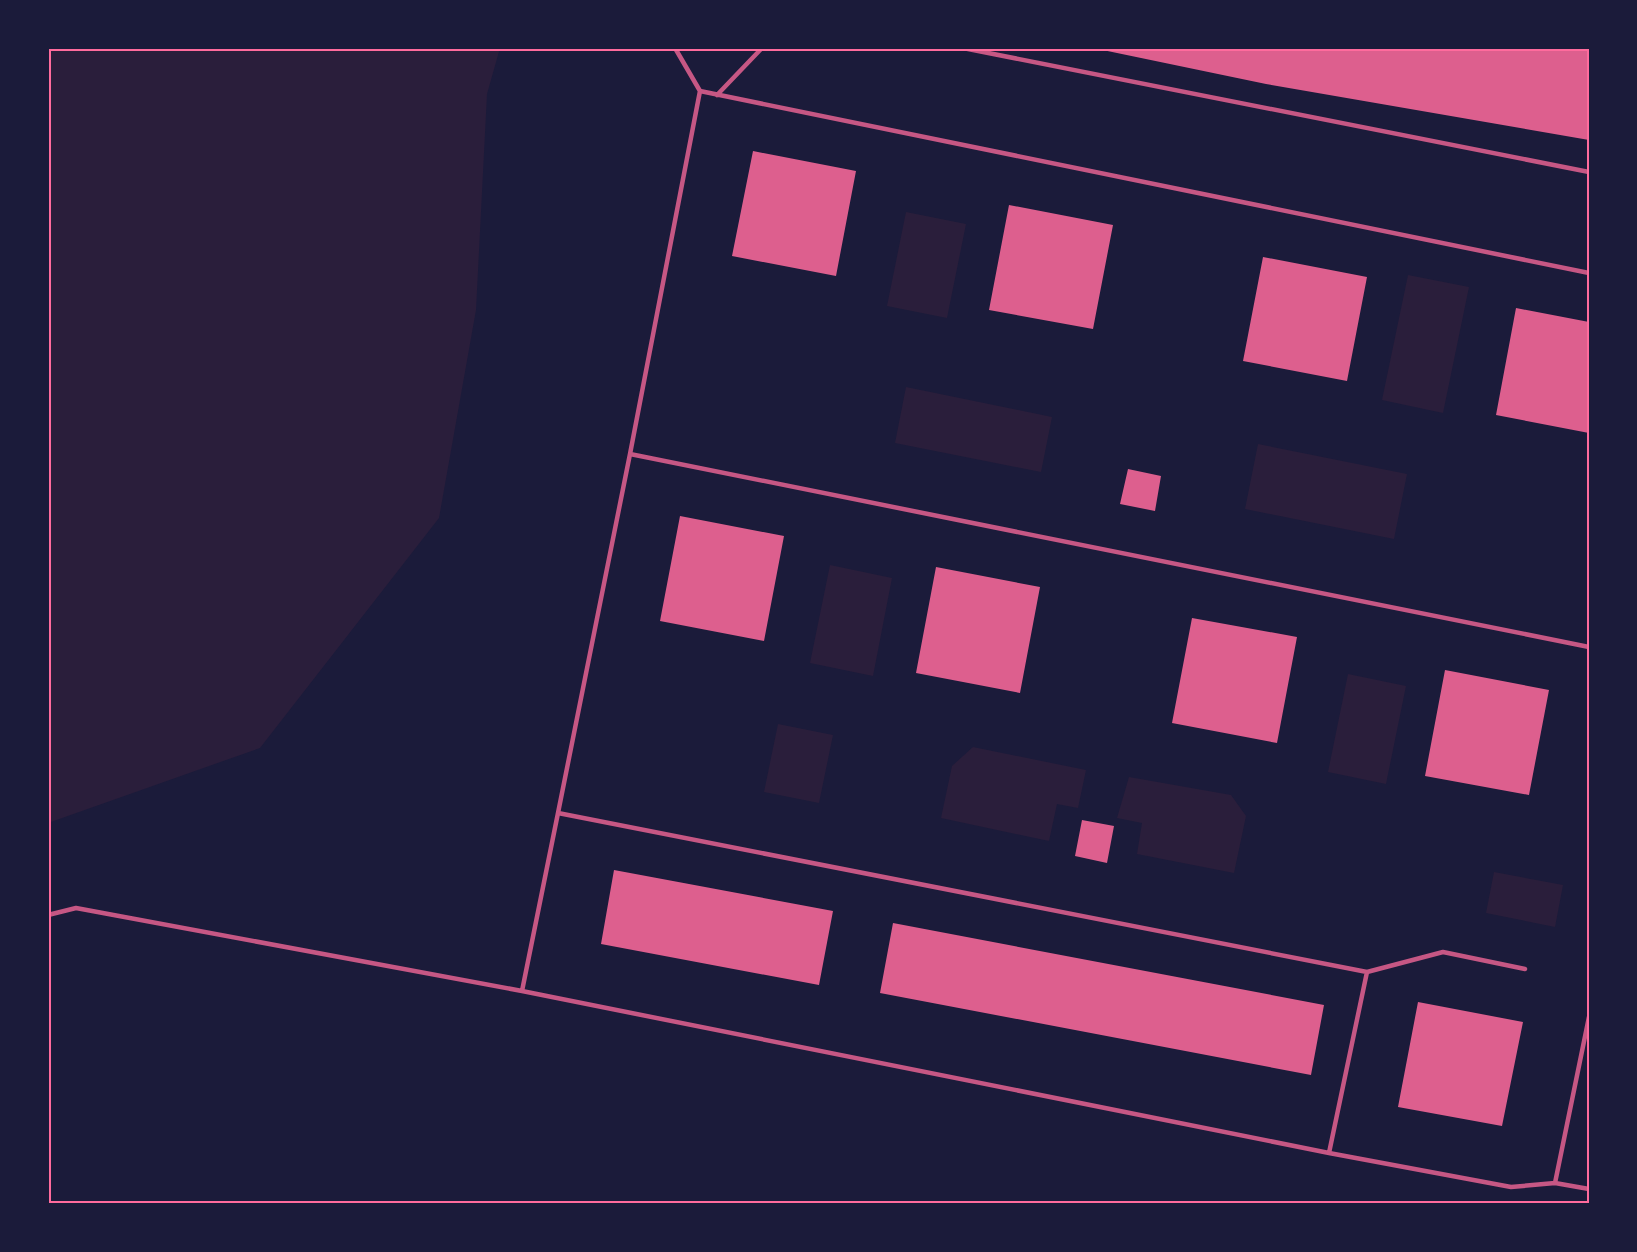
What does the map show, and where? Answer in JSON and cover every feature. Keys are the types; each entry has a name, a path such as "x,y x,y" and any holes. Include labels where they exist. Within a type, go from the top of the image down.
{"lane":[{"path":"522,991 700,91 675,48"},
{"path":"717,95 762,48"},
{"path":"963,48 1589,172"},
{"path":"700,91 1589,273"},
{"path":"630,454 1589,647"},
{"path":"558,813 1367,972 1443,952 1524,969"},
{"path":"48,915 76,908 522,991 1329,1153 1511,1187 1555,1183 1589,1189"},
{"path":"1329,1153 1367,972"},
{"path":"1555,1183 1589,1017"}],"shaded area":[{"path":"48,48 500,48 487,94 476,310 439,518 260,748 48,823"},
{"path":"906,212 966,224 947,318 887,306"},
{"path":"1408,275 1469,287 1443,413 1382,400"},
{"path":"906,387 1052,417 1041,472 895,443"},
{"path":"1258,444 1407,474 1394,539 1245,509"},
{"path":"830,565 892,578 873,676 810,663"},
{"path":"1348,674 1406,686 1386,784 1328,772"},
{"path":"778,724 833,735 819,803 764,792"},
{"path":"973,747 1086,770 1078,808 1057,804 1049,841 941,818 952,766"},
{"path":"1129,777 1231,795 1246,816 1234,873 1137,854 1142,823 1117,818"},
{"path":"1494,872 1563,885 1555,927 1486,913"}],"building":[{"path":"1093,48 1589,48 1589,140 1266,84"},
{"path":"753,151 856,171 836,276 732,256"},
{"path":"1009,205 1113,225 1093,329 989,310"},
{"path":"1263,257 1367,277 1347,381 1243,361"},
{"path":"1516,308 1589,322 1589,433 1496,415"},
{"path":"1128,469 1161,476 1155,511 1120,504"},
{"path":"680,516 784,536 764,641 660,621"},
{"path":"936,567 1040,587 1020,693 916,673"},
{"path":"1192,618 1297,637 1277,743 1172,723"},
{"path":"1445,670 1549,690 1529,795 1425,776"},
{"path":"1082,820 1114,826 1107,863 1075,856"},
{"path":"614,870 833,911 819,985 601,944"},
{"path":"893,923 1324,1005 1311,1075 880,993"},
{"path":"1418,1002 1523,1022 1502,1126 1398,1107"}]}
